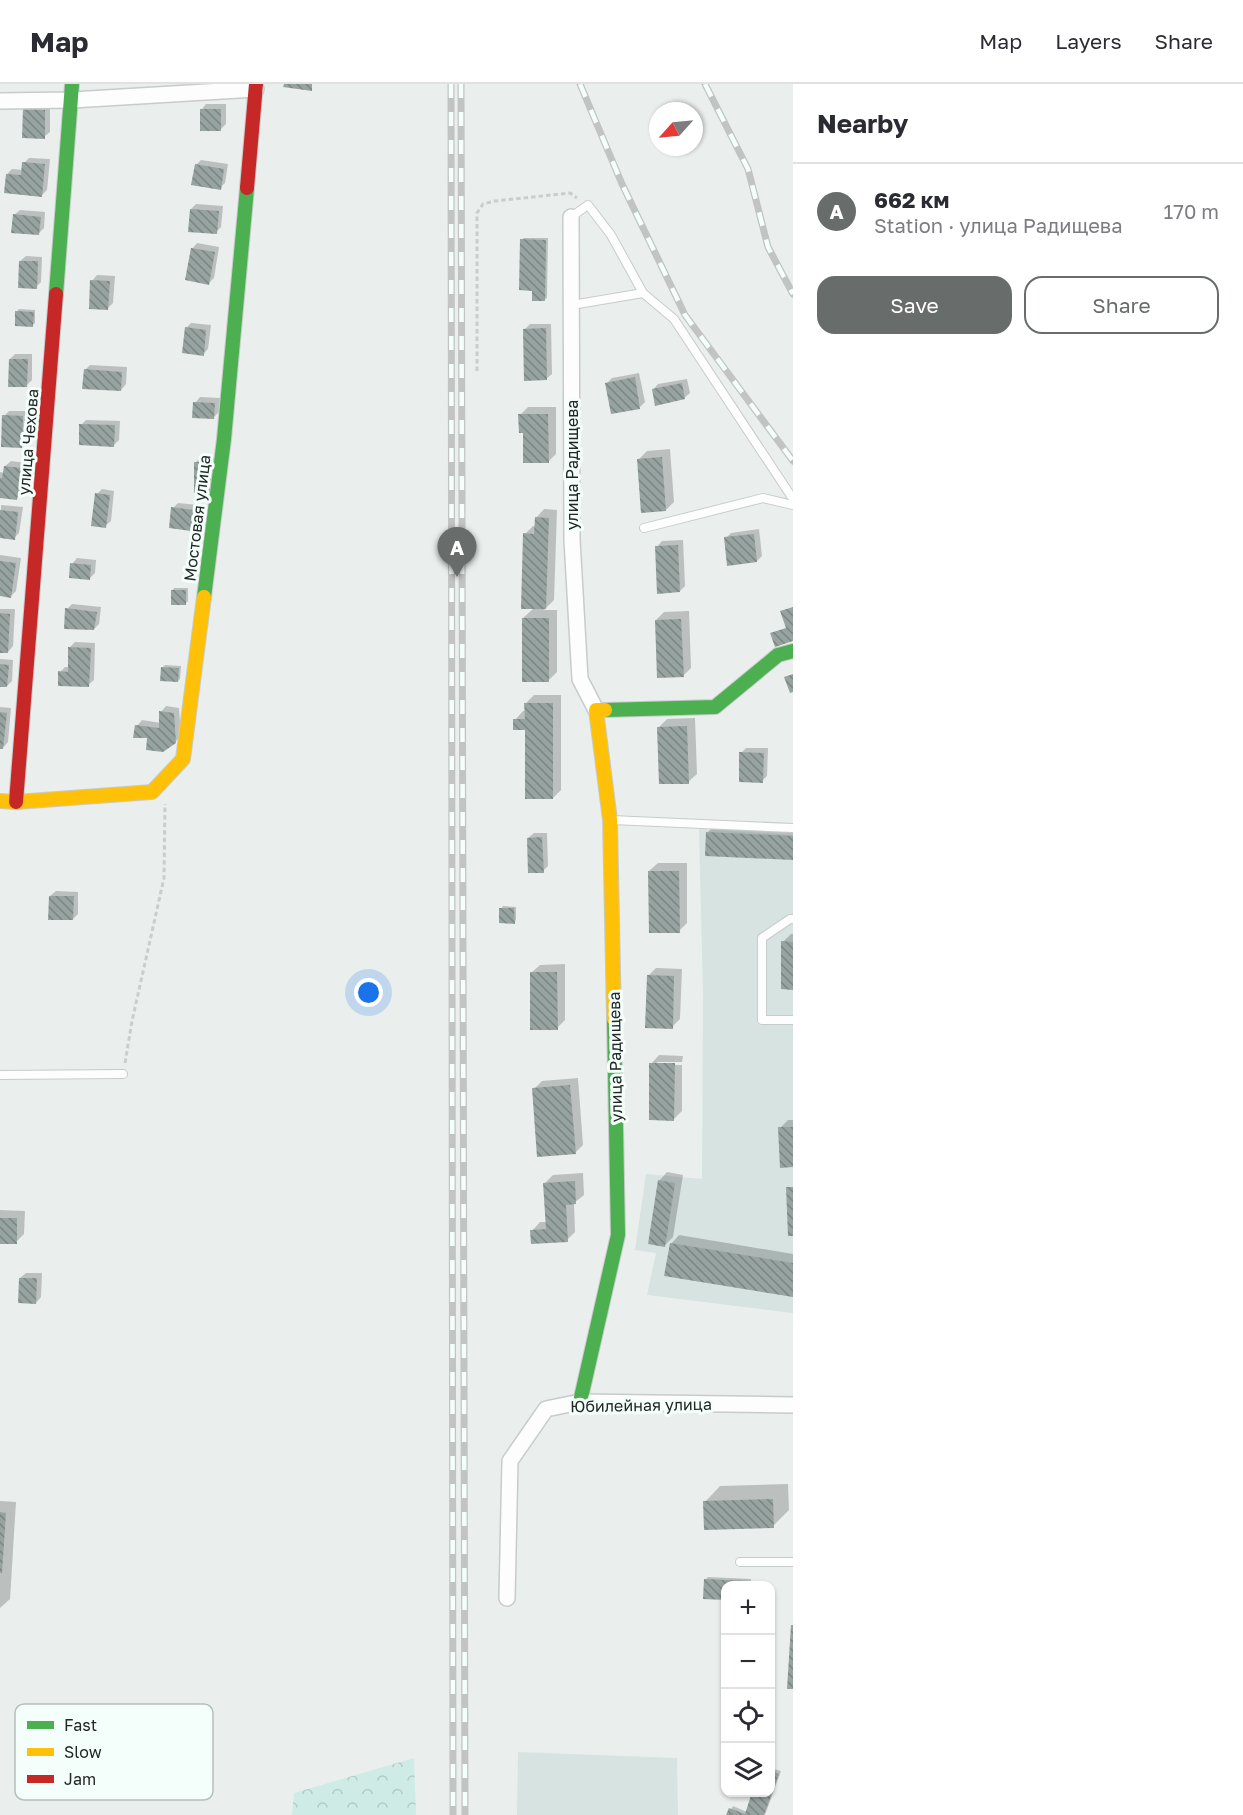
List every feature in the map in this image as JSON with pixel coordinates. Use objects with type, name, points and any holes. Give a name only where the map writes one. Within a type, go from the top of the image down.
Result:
[{"type":"street","name":"улица Чехова","points":[[16,802],[72,84]]},
{"type":"street","points":[[0,101],[72,100],[256,87]]},
{"type":"street","name":"Мостовая улица","points":[[0,801],[16,802],[152,792],[183,759],[225,439],[256,87]]},
{"type":"street","name":"улица Радищева","points":[[571,217],[572,552],[580,679],[596,710],[610,820],[618,1235],[580,1402]]},
{"type":"street","points":[[596,710],[715,707],[778,655],[793,651]]},
{"type":"street","name":"Юбилейная улица","points":[[507,1598],[510,1461],[546,1409],[580,1402],[793,1405]]},
{"type":"lane","points":[[571,217],[588,205],[611,235],[643,293],[674,319],[793,499]]},
{"type":"lane","points":[[572,305],[643,293]]},
{"type":"lane","points":[[644,528],[763,498],[793,505]]},
{"type":"lane","points":[[610,820],[793,828]]},
{"type":"lane","points":[[793,919],[762,938],[762,1020],[793,1020]]},
{"type":"lane","points":[[0,1075],[123,1074]]},
{"type":"lane","points":[[740,1562],[793,1562]]},
{"type":"path","points":[[477,371],[477,213],[483,204],[570,193],[588,205]]},
{"type":"path","points":[[123,1074],[132,1021],[164,878],[165,778]]},
{"type":"shaded area","points":[[699,829],[793,835],[793,1313],[647,1295],[656,1253],[635,1250],[646,1174],[702,1179],[703,995]]},
{"type":"shaded area","points":[[518,1752],[677,1758],[678,1815],[517,1815]]},
{"type":"green space","points":[[414,1758],[416,1815],[292,1815],[294,1793]]},
{"type":"building","points":[[284,84],[312,84],[312,91],[283,87]]},
{"type":"building","points":[[23,109],[45,110],[45,139],[22,138]]},
{"type":"building","points":[[200,109],[221,109],[221,131],[200,131]]},
{"type":"building","points":[[22,162],[45,164],[42,197],[4,193],[6,174],[21,175]]},
{"type":"building","points":[[195,164],[224,169],[221,190],[191,185]]},
{"type":"building","points":[[190,209],[219,211],[217,234],[188,232]]},
{"type":"building","points":[[13,214],[41,217],[39,235],[11,233]]},
{"type":"building","points":[[520,239],[546,240],[545,301],[532,301],[532,291],[519,290]]},
{"type":"building","points":[[191,248],[215,252],[209,285],[185,280]]},
{"type":"building","points":[[19,261],[38,261],[37,289],[18,288]]},
{"type":"building","points":[[90,280],[110,281],[108,310],[89,309]]},
{"type":"building","points":[[15,311],[34,312],[33,327],[15,326]]},
{"type":"building","points":[[185,327],[206,330],[204,356],[182,353]]},
{"type":"building","points":[[546,328],[547,380],[524,381],[523,329]]},
{"type":"building","points":[[9,359],[28,359],[27,387],[8,387]]},
{"type":"building","points":[[84,369],[122,372],[121,391],[82,389]]},
{"type":"building","points":[[635,377],[640,409],[611,414],[605,383]]},
{"type":"building","points":[[682,383],[685,399],[655,406],[652,389]]},
{"type":"building","points":[[193,402],[215,403],[214,419],[192,418]]},
{"type":"building","points":[[518,414],[548,414],[549,463],[523,463],[523,433],[519,433]]},
{"type":"building","points":[[2,415],[23,416],[22,448],[1,447]]},
{"type":"building","points":[[79,424],[115,425],[114,447],[79,445]]},
{"type":"building","points":[[662,457],[666,511],[641,513],[637,459]]},
{"type":"building","points":[[194,462],[211,462],[211,493],[194,493]]},
{"type":"building","points":[[4,466],[22,468],[17,500],[0,498],[0,478],[2,478]]},
{"type":"building","points":[[95,493],[110,495],[106,528],[91,526]]},
{"type":"building","points":[[171,507],[194,510],[191,531],[169,528]]},
{"type":"building","points":[[0,510],[18,512],[15,540],[0,538]]},
{"type":"building","points":[[535,517],[549,518],[546,609],[521,609],[523,533],[534,534]]},
{"type":"building","points":[[754,534],[757,562],[727,566],[724,537]]},
{"type":"building","points":[[678,545],[680,592],[657,594],[655,546]]},
{"type":"building","points":[[0,561],[16,563],[11,598],[0,596]]},
{"type":"building","points":[[70,563],[91,565],[90,580],[69,578]]},
{"type":"building","points":[[171,590],[186,590],[186,605],[171,605]]},
{"type":"building","points":[[793,607],[793,641],[775,647],[770,633],[786,628],[780,611]]},
{"type":"building","points":[[65,608],[97,612],[94,630],[64,629]]},
{"type":"building","points":[[0,613],[10,614],[8,653],[0,653]]},
{"type":"building","points":[[522,618],[549,618],[549,682],[522,682]]},
{"type":"building","points":[[681,619],[684,677],[657,678],[655,620]]},
{"type":"building","points":[[68,647],[91,648],[89,687],[58,686],[58,671],[68,672]]},
{"type":"building","points":[[0,664],[9,665],[7,687],[0,687]]},
{"type":"building","points":[[161,667],[179,668],[178,682],[160,681]]},
{"type":"building","points":[[793,674],[793,692],[790,693],[784,677]]},
{"type":"building","points":[[524,703],[553,703],[553,799],[525,799],[525,730],[513,730],[513,719],[525,719]]},
{"type":"building","points":[[159,711],[174,713],[176,743],[163,752],[146,750],[147,738],[133,738],[135,725],[159,728]]},
{"type":"building","points":[[0,712],[7,713],[3,749],[0,749]]},
{"type":"building","points":[[687,726],[689,784],[659,784],[657,727]]},
{"type":"building","points":[[739,752],[764,753],[763,783],[739,782]]},
{"type":"building","points":[[706,832],[793,836],[793,860],[705,856]]},
{"type":"building","points":[[542,837],[544,873],[528,873],[527,838]]},
{"type":"building","points":[[648,871],[679,871],[680,933],[649,933]]},
{"type":"building","points":[[49,896],[74,896],[73,920],[48,920]]},
{"type":"building","points":[[499,908],[514,908],[515,924],[499,923]]},
{"type":"building","points":[[781,941],[793,942],[793,990],[781,989]]},
{"type":"building","points":[[530,972],[557,972],[558,1030],[530,1030]]},
{"type":"building","points":[[647,975],[674,976],[673,1029],[645,1028]]},
{"type":"building","points":[[649,1063],[675,1063],[674,1121],[649,1120]]},
{"type":"building","points":[[570,1085],[576,1154],[537,1157],[532,1088]]},
{"type":"building","points":[[778,1127],[793,1127],[793,1167],[780,1168]]},
{"type":"building","points":[[658,1180],[675,1183],[665,1247],[648,1244]]},
{"type":"building","points":[[575,1181],[576,1204],[566,1205],[568,1242],[531,1244],[530,1230],[546,1229],[543,1183]]},
{"type":"building","points":[[786,1187],[793,1187],[793,1236],[788,1236]]},
{"type":"building","points":[[0,1218],[17,1218],[17,1244],[0,1244]]},
{"type":"building","points":[[670,1243],[793,1263],[793,1297],[664,1276]]},
{"type":"building","points":[[19,1278],[37,1278],[36,1304],[18,1303]]},
{"type":"building","points":[[773,1499],[774,1528],[704,1530],[703,1501]]},
{"type":"building","points":[[0,1512],[6,1513],[2,1573],[0,1573]]},
{"type":"building","points":[[704,1579],[749,1581],[721,1581],[721,1600],[703,1599]]},
{"type":"building","points":[[791,1625],[793,1625],[793,1689],[787,1689]]},
{"type":"building","points":[[775,1772],[779,1774],[775,1785]]},
{"type":"building","points":[[750,1797],[771,1797],[764,1815],[726,1815],[729,1808],[745,1814]]},
{"type":"railway","points":[[451,84],[453,1815]]},
{"type":"railway","points":[[461,84],[465,1815]]},
{"type":"railway","points":[[580,84],[622,184],[685,315],[793,461]]},
{"type":"railway","points":[[705,84],[748,169],[768,247],[793,294]]},
{"type":"traffic: fast","points":[[56,294],[72,84]]},
{"type":"traffic: fast","points":[[204,597],[224,439],[247,188]]},
{"type":"traffic: fast","points":[[605,710],[715,707],[778,655],[793,651]]},
{"type":"traffic: fast","points":[[580,1402],[618,1235],[614,1019]]},
{"type":"traffic: slow","points":[[0,801],[16,802],[152,792],[183,759],[204,597]]},
{"type":"traffic: slow","points":[[605,710],[596,710],[610,820],[614,1019]]},
{"type":"traffic: jam","points":[[247,188],[256,84]]},
{"type":"traffic: jam","points":[[16,802],[56,294]]},
{"type":"place","name":"662 км","points":[[457,577]]}]
